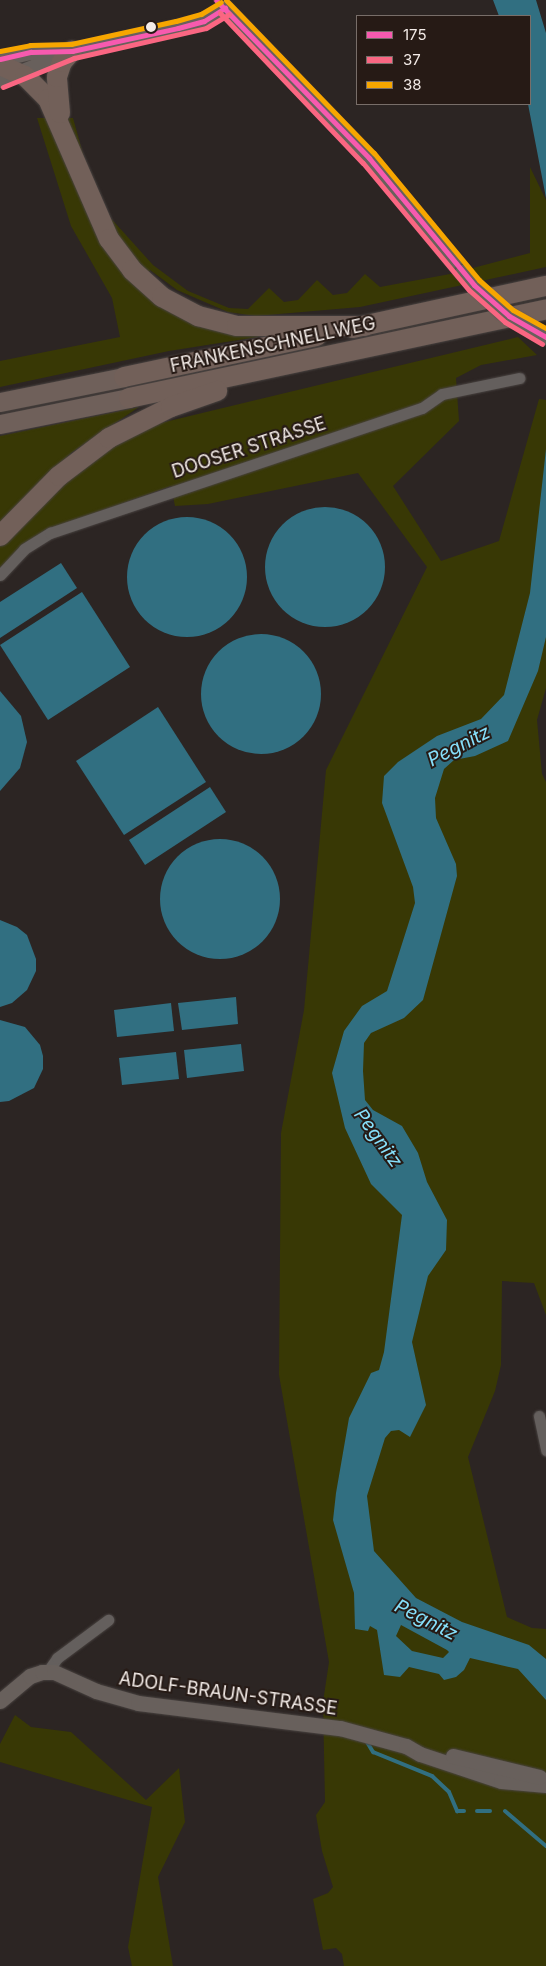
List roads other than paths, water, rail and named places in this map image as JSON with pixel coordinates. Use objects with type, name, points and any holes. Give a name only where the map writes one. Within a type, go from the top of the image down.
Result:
[{"type":"highway","points":[[61,125],[57,77],[62,62],[72,51]]},
{"type":"highway","points":[[0,65],[22,74],[45,94],[61,125],[92,207],[109,239],[132,270],[162,297],[198,316],[236,326],[365,326]]},
{"type":"highway","name":"FRANKENSCHNELLWEG","points":[[0,402],[541,288]]},
{"type":"highway","name":"FRANKENSCHNELLWEG","points":[[0,424],[541,311]]},
{"type":"highway","points":[[0,536],[59,476],[125,429],[181,403],[333,355]]},
{"type":"main road","points":[[0,59],[32,52],[72,51],[204,21],[225,8],[369,158],[462,272],[502,311],[546,337]]},
{"type":"main road","points":[[0,80],[22,74],[72,51]]},
{"type":"main road","points":[[0,1701],[30,1676],[48,1671]]},
{"type":"main road","name":"ADOLF-BRAUN-STRASSE","points":[[48,1671],[103,1694],[138,1703],[331,1727],[546,1778]]},
{"type":"main road","name":"ADOLF-BRAUN-STRASSE","points":[[406,1746],[494,1780],[546,1785]]},
{"type":"street","name":"DOOSER STRASSE","points":[[0,574],[24,549],[50,533],[406,414],[422,408],[442,394],[467,386],[519,378]]},
{"type":"street","points":[[539,1416],[546,1450]]},
{"type":"street","points":[[48,1671],[57,1658],[108,1620]]},
{"type":"water","points":[[493,0],[536,0],[546,33],[546,198],[528,105],[531,105],[531,15],[499,15]]},
{"type":"water","name":"Pegnitz","points":[[546,449],[546,637],[538,671],[508,741],[475,756],[454,760],[444,769],[435,798],[436,818],[456,864],[457,876],[423,1000],[404,1018],[371,1033],[364,1043],[365,1100],[373,1110],[402,1126],[418,1153],[427,1182],[447,1220],[446,1250],[428,1276],[412,1342],[426,1405],[410,1437],[399,1430],[391,1431],[385,1438],[367,1496],[374,1551],[416,1598],[462,1622],[529,1645],[546,1659],[546,1700],[518,1669],[470,1658],[464,1670],[456,1677],[444,1680],[439,1674],[409,1667],[400,1677],[384,1675],[377,1630],[370,1626],[368,1631],[355,1629],[354,1593],[333,1520],[349,1418],[371,1373],[379,1370],[384,1352],[402,1215],[371,1184],[345,1128],[332,1073],[344,1031],[362,1006],[387,991],[415,903],[413,887],[382,803],[384,776],[398,762],[437,736],[481,719],[504,695],[530,593]],"holes":[[[401,1625],[449,1652],[443,1658],[412,1651],[396,1636]]]},
{"type":"water","points":[[325,507],[348,511],[368,524],[381,544],[385,567],[381,590],[368,610],[348,623],[325,627],[302,623],[282,610],[269,590],[265,567],[269,544],[282,524],[302,511]]},
{"type":"water","points":[[187,517],[210,521],[230,534],[243,554],[247,577],[243,600],[230,620],[210,633],[187,637],[164,633],[144,620],[131,600],[127,577],[131,554],[144,534],[164,521]]},
{"type":"water","points":[[61,563],[77,588],[0,638],[0,602]]},
{"type":"water","points":[[82,592],[130,667],[48,720],[0,645]]},
{"type":"water","points":[[261,634],[284,638],[304,651],[317,671],[321,694],[317,717],[304,737],[284,750],[261,754],[238,750],[218,737],[205,717],[201,694],[205,671],[218,651],[238,638]]},
{"type":"water","points":[[0,691],[21,716],[27,742],[20,768],[0,791]]},
{"type":"water","points":[[158,707],[206,782],[124,835],[76,761]]},
{"type":"water","points":[[210,787],[226,812],[145,865],[129,840]]},
{"type":"water","points":[[220,839],[243,843],[263,856],[276,876],[280,899],[276,922],[263,942],[243,955],[220,959],[197,955],[177,942],[164,922],[160,899],[164,876],[177,856],[197,843]]},
{"type":"water","points":[[0,920],[17,927],[27,935],[36,959],[36,971],[27,990],[12,1003],[0,1007]]},
{"type":"water","points":[[236,997],[238,1024],[182,1030],[178,1003]]},
{"type":"water","points":[[171,1003],[174,1031],[117,1037],[114,1010]]},
{"type":"water","points":[[0,1020],[25,1027],[40,1045],[43,1056],[43,1069],[34,1088],[9,1101],[0,1102]]},
{"type":"water","points":[[241,1044],[244,1071],[187,1078],[184,1050]]},
{"type":"water","points":[[176,1052],[179,1079],[122,1085],[119,1058]]},
{"type":"waterway","points":[[367,1742],[373,1752],[432,1776],[449,1792],[457,1811],[464,1811]]},
{"type":"waterway","points":[[477,1811],[490,1811]]},
{"type":"waterway","points":[[505,1811],[546,1846]]}]
